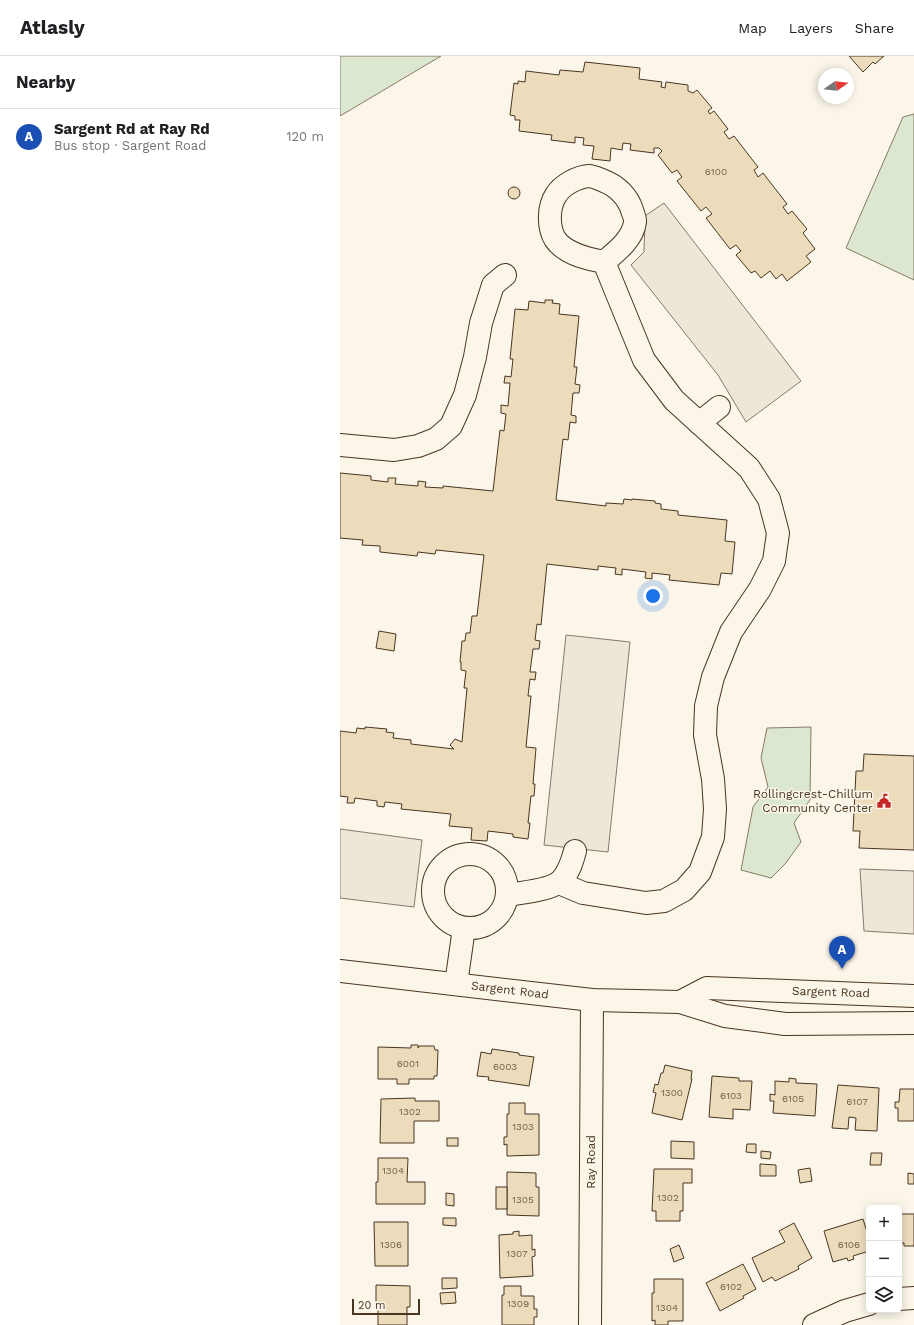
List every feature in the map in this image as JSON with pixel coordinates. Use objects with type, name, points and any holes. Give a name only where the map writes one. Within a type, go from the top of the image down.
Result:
[{"type":"main road","points":[[559,883],[583,893],[646,903],[664,901],[684,890],[700,872],[713,837],[715,809],[705,735],[706,706],[713,677],[731,632],[760,589],[774,561],[778,533],[769,499],[749,468],[674,400],[644,360],[604,262]]},
{"type":"main road","points":[[340,444],[394,450],[418,446],[436,439],[451,426],[464,395],[475,357],[481,323],[493,285],[505,275]]},
{"type":"main road","points":[[699,423],[720,407]]},
{"type":"main road","points":[[507,895],[549,887],[559,883],[569,869],[575,851]]},
{"type":"main road","points":[[469,854],[482,856],[492,862],[501,871],[506,882],[507,895],[504,907],[497,917],[487,924],[476,928],[464,928],[452,924],[443,917],[436,907],[433,896],[433,884],[438,872],[446,863],[457,856],[469,854]]},
{"type":"main road","points":[[456,984],[464,928]]},
{"type":"main road","name":"Sargent Road","points":[[340,971],[592,1000],[680,1002],[725,1016],[785,1024],[914,1023]]},
{"type":"main road","name":"Sargent Road","points":[[680,1002],[707,988],[914,996]]},
{"type":"main road","name":"Ray Road","points":[[590,1325],[592,1000]]},
{"type":"main road","points":[[902,1299],[914,1298]]},
{"type":"main road","points":[[814,1325],[845,1311],[866,1305]]},
{"type":"green space","points":[[340,56],[441,56],[340,116]]},
{"type":"green space","points":[[914,114],[914,280],[846,248],[903,117]]},
{"type":"green space","points":[[811,727],[810,800],[794,823],[801,842],[785,864],[771,878],[741,870],[753,807],[768,787],[761,758],[767,728]]},
{"type":"shaded area","points":[[664,203],[801,381],[746,422],[718,375],[631,265],[644,252],[645,216]]},
{"type":"shaded area","points":[[566,635],[630,642],[608,852],[544,845]]},
{"type":"shaded area","points":[[340,829],[422,840],[414,907],[340,898]]},
{"type":"shaded area","points":[[860,869],[914,871],[914,934],[864,931]]},
{"type":"building","points":[[849,56],[884,56],[875,64],[873,62],[863,72]]},
{"type":"building","points":[[585,62],[640,68],[639,79],[662,82],[661,87],[665,88],[666,82],[688,85],[688,91],[693,93],[697,90],[712,108],[708,111],[710,114],[714,111],[728,129],[724,132],[729,139],[734,136],[758,167],[754,170],[758,177],[763,173],[787,204],[783,207],[788,214],[792,211],[807,229],[803,233],[815,249],[806,256],[811,262],[787,281],[782,274],[776,279],[770,271],[761,278],[755,271],[751,273],[736,255],[741,251],[736,245],[730,249],[706,218],[712,214],[706,207],[701,211],[677,181],[682,177],[677,170],[672,173],[658,155],[662,151],[659,148],[654,148],[654,153],[630,150],[631,144],[623,143],[622,150],[611,148],[610,161],[592,159],[594,146],[583,145],[584,138],[575,137],[575,143],[551,140],[552,135],[519,131],[520,120],[515,120],[515,116],[510,115],[514,83],[518,84],[518,81],[525,82],[526,71],[559,75],[560,70],[583,72]]},
{"type":"building","points":[[516,187],[519,188],[519,198],[512,199],[509,198],[508,191],[509,188]]},
{"type":"building","points":[[545,300],[553,300],[552,303],[560,304],[559,314],[579,316],[574,367],[577,367],[575,384],[580,385],[579,393],[573,393],[571,415],[576,416],[576,423],[570,422],[568,440],[563,439],[556,500],[606,506],[606,503],[623,504],[624,499],[655,501],[655,503],[661,504],[661,509],[678,511],[678,515],[727,520],[725,541],[735,542],[732,574],[721,573],[719,585],[669,580],[670,575],[652,573],[652,579],[645,578],[646,572],[622,569],[622,575],[615,574],[616,568],[598,566],[598,570],[547,564],[541,625],[537,624],[535,640],[540,641],[539,649],[533,649],[530,672],[536,672],[535,680],[530,679],[528,696],[531,696],[526,747],[536,748],[533,784],[535,784],[534,796],[531,796],[528,839],[513,837],[513,834],[488,831],[487,841],[471,840],[472,828],[449,826],[451,814],[401,809],[402,804],[385,802],[384,807],[377,806],[377,801],[355,798],[354,803],[347,803],[348,797],[340,796],[340,731],[356,733],[357,728],[365,729],[365,727],[387,729],[386,732],[394,733],[393,738],[411,740],[411,744],[454,749],[450,745],[455,739],[462,742],[467,688],[464,688],[466,671],[461,670],[460,662],[462,641],[465,641],[466,633],[470,633],[472,616],[477,616],[484,555],[436,550],[435,554],[418,552],[417,556],[380,552],[380,546],[362,545],[363,540],[340,538],[340,473],[371,476],[371,480],[388,482],[388,478],[396,478],[395,484],[418,486],[418,481],[426,482],[425,487],[443,488],[443,486],[493,491],[500,430],[504,431],[506,414],[501,413],[501,405],[508,406],[510,383],[504,383],[505,376],[511,377],[513,359],[510,359],[515,309],[528,310],[529,301],[545,303]]},
{"type":"building","points":[[379,631],[396,634],[394,651],[376,648]]},
{"type":"building","name":"Rollingcrest-Chillum Community Center","points":[[864,754],[914,756],[914,850],[859,848],[860,831],[853,831],[856,771],[863,771]]},
{"type":"building","points":[[411,1045],[418,1045],[418,1048],[419,1046],[434,1046],[435,1050],[438,1050],[437,1076],[434,1076],[434,1079],[409,1079],[409,1084],[397,1084],[397,1079],[378,1079],[378,1047],[411,1048]]},
{"type":"building","points":[[492,1049],[534,1057],[529,1086],[488,1080],[489,1077],[477,1076],[481,1052],[491,1054]]},
{"type":"building","points":[[665,1065],[692,1071],[692,1079],[682,1120],[652,1113],[656,1093],[653,1092],[655,1084],[658,1085]]},
{"type":"building","points":[[712,1076],[739,1078],[739,1081],[752,1081],[750,1110],[733,1109],[733,1119],[709,1117]]},
{"type":"building","points":[[789,1078],[796,1079],[796,1083],[817,1084],[815,1116],[773,1113],[774,1101],[770,1101],[770,1094],[775,1095],[775,1081],[789,1082]]},
{"type":"building","points":[[838,1085],[879,1088],[877,1131],[855,1130],[856,1118],[849,1117],[848,1129],[832,1128]]},
{"type":"building","points":[[900,1089],[914,1089],[914,1121],[898,1121],[898,1108],[895,1108],[895,1102],[899,1102]]},
{"type":"building","points":[[415,1098],[415,1101],[439,1101],[439,1121],[414,1121],[414,1143],[380,1143],[381,1099]]},
{"type":"building","points":[[509,1103],[525,1103],[525,1114],[539,1114],[539,1155],[507,1156],[507,1144],[504,1145],[504,1137],[507,1137],[507,1114],[509,1114]]},
{"type":"building","points":[[447,1138],[458,1138],[458,1146],[447,1146]]},
{"type":"building","points":[[671,1141],[694,1142],[694,1159],[671,1158]]},
{"type":"building","points":[[747,1144],[756,1144],[756,1153],[746,1152]]},
{"type":"building","points":[[761,1151],[771,1152],[770,1159],[761,1158]]},
{"type":"building","points":[[871,1153],[882,1153],[881,1165],[870,1165]]},
{"type":"building","points":[[378,1158],[408,1158],[407,1182],[425,1182],[425,1204],[376,1204]]},
{"type":"building","points":[[760,1164],[776,1165],[776,1176],[760,1176]]},
{"type":"building","points":[[810,1168],[812,1181],[800,1183],[798,1170]]},
{"type":"building","points":[[654,1169],[692,1169],[692,1183],[683,1183],[683,1211],[680,1211],[680,1221],[656,1221],[656,1211],[652,1211]]},
{"type":"building","points":[[507,1172],[536,1173],[536,1187],[539,1187],[539,1216],[507,1215]]},
{"type":"building","points":[[908,1173],[914,1174],[914,1184],[908,1184]]},
{"type":"building","points":[[496,1187],[507,1187],[507,1209],[496,1209]]},
{"type":"building","points":[[446,1193],[454,1194],[454,1206],[446,1205]]},
{"type":"building","points":[[902,1214],[914,1214],[914,1246],[904,1246],[904,1243],[902,1243]]},
{"type":"building","points":[[443,1218],[456,1218],[456,1226],[443,1225]]},
{"type":"building","points":[[863,1219],[866,1228],[866,1252],[853,1256],[854,1259],[848,1261],[847,1258],[833,1262],[824,1231]]},
{"type":"building","points":[[374,1222],[408,1222],[408,1266],[375,1266]]},
{"type":"building","points":[[794,1223],[812,1258],[798,1266],[799,1269],[775,1281],[772,1277],[763,1282],[752,1258],[785,1242],[779,1231]]},
{"type":"building","points":[[519,1231],[519,1236],[532,1235],[532,1250],[535,1249],[535,1256],[532,1257],[533,1276],[500,1278],[499,1235],[513,1234],[513,1232]]},
{"type":"building","points":[[679,1245],[684,1258],[674,1262],[670,1249]]},
{"type":"building","points":[[743,1264],[756,1289],[743,1296],[744,1298],[720,1311],[706,1283]]},
{"type":"building","points":[[442,1278],[457,1278],[457,1288],[442,1289]]},
{"type":"building","points":[[654,1279],[683,1279],[683,1321],[668,1321],[668,1325],[655,1325],[655,1320],[652,1321],[652,1293],[654,1293]]},
{"type":"building","points":[[376,1285],[410,1286],[410,1307],[407,1307],[407,1325],[378,1325]]},
{"type":"building","points":[[504,1286],[521,1286],[521,1296],[534,1296],[534,1309],[537,1309],[537,1317],[534,1317],[534,1325],[502,1325],[502,1295],[504,1295]]},
{"type":"building","points":[[455,1292],[456,1303],[441,1304],[440,1293]]},
{"type":"place","name":"Rollingcrest-Chillum Community Center","points":[[884,801]]},
{"type":"place","name":"Sargent Rd at Ray Rd","points":[[842,969]]}]
